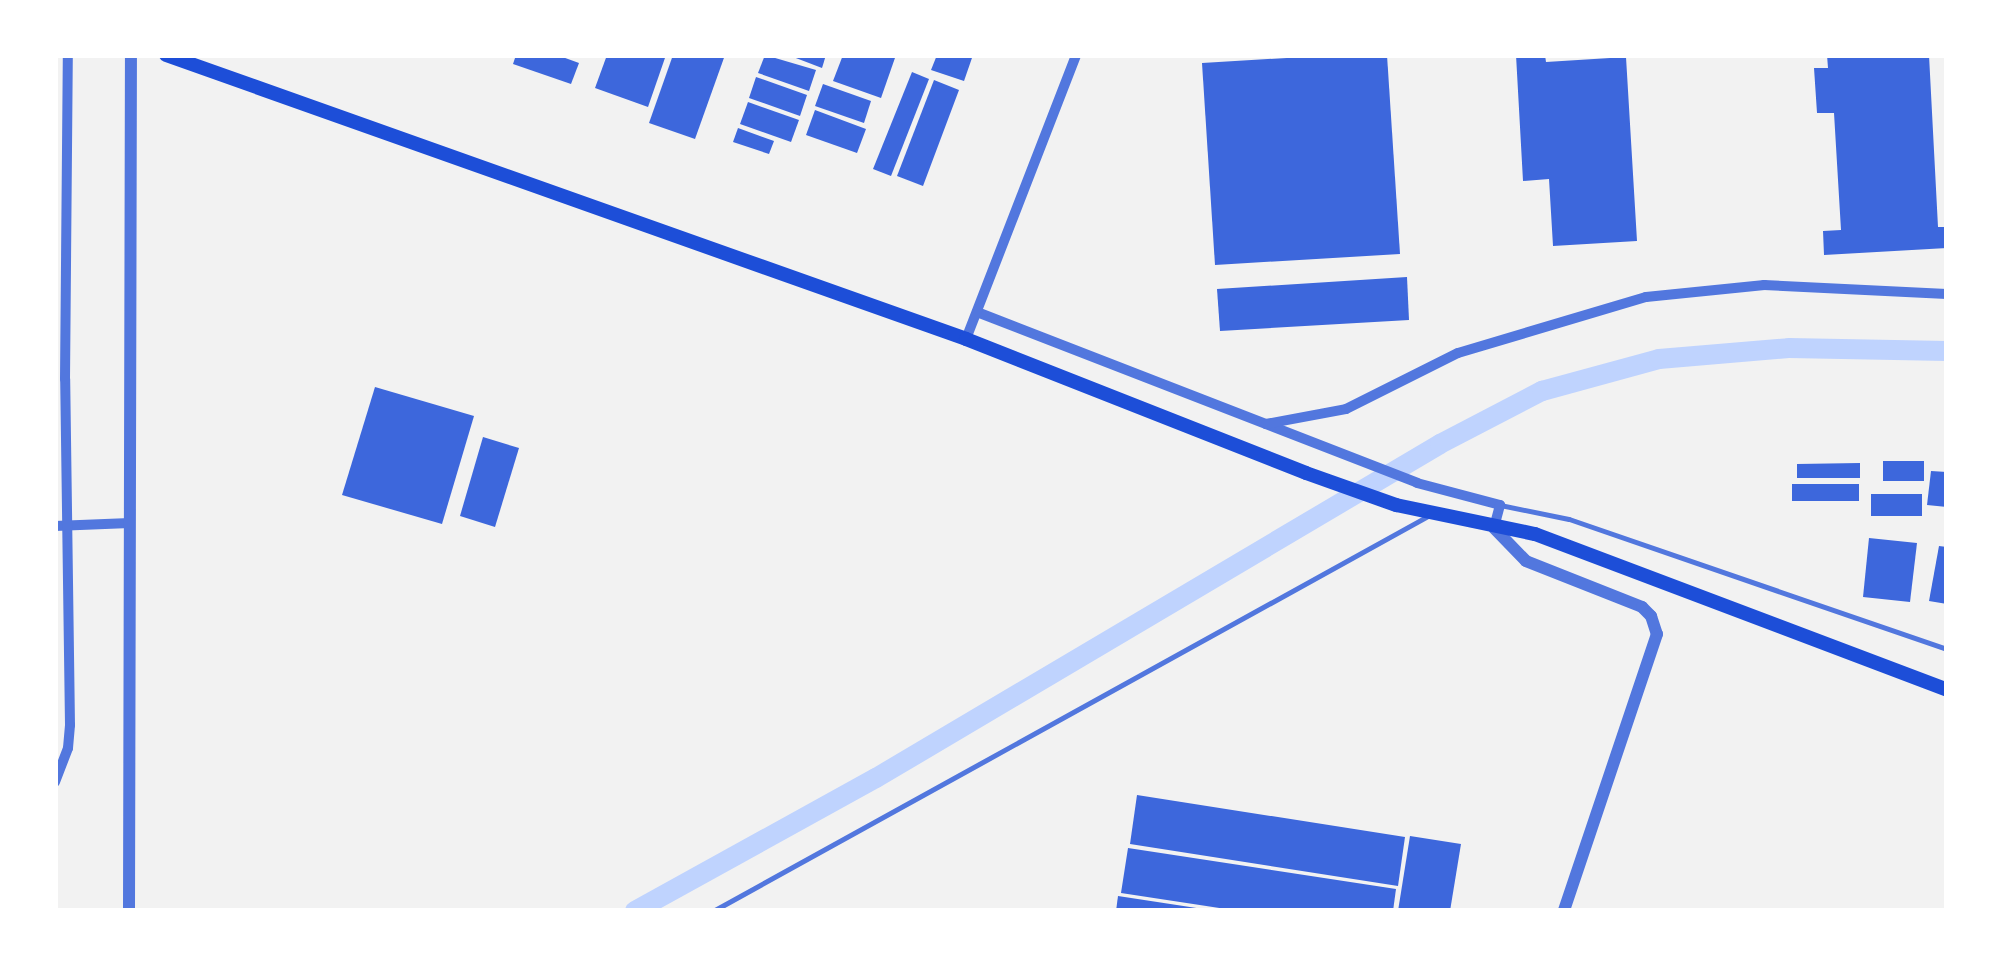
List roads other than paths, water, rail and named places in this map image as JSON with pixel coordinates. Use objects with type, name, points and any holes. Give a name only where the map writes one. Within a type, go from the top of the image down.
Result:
[{"type":"main road","points":[[166,55],[966,339],[1306,473],[1396,505],[1554,541],[1947,690]]},
{"type":"street","points":[[55,782],[68,748],[70,724],[70,526],[60,379],[68,55]]},
{"type":"street","points":[[129,911],[131,55]]},
{"type":"street","points":[[966,339],[1076,55]]},
{"type":"street","points":[[1266,424],[1346,409],[1458,353],[1646,298],[1764,285],[1947,294]]},
{"type":"street","points":[[977,312],[1417,483],[1500,505],[1494,528],[1526,561],[1642,608],[1651,616],[1657,634],[1564,911]]},
{"type":"street","points":[[55,526],[130,523]]},
{"type":"lane","points":[[1500,505],[1569,519],[1947,649]]},
{"type":"lane","points":[[713,911],[1432,514]]},
{"type":"waterway","points":[[635,911],[876,778],[1440,444],[1542,391],[1659,359],[1789,348],[1947,351]]}]
